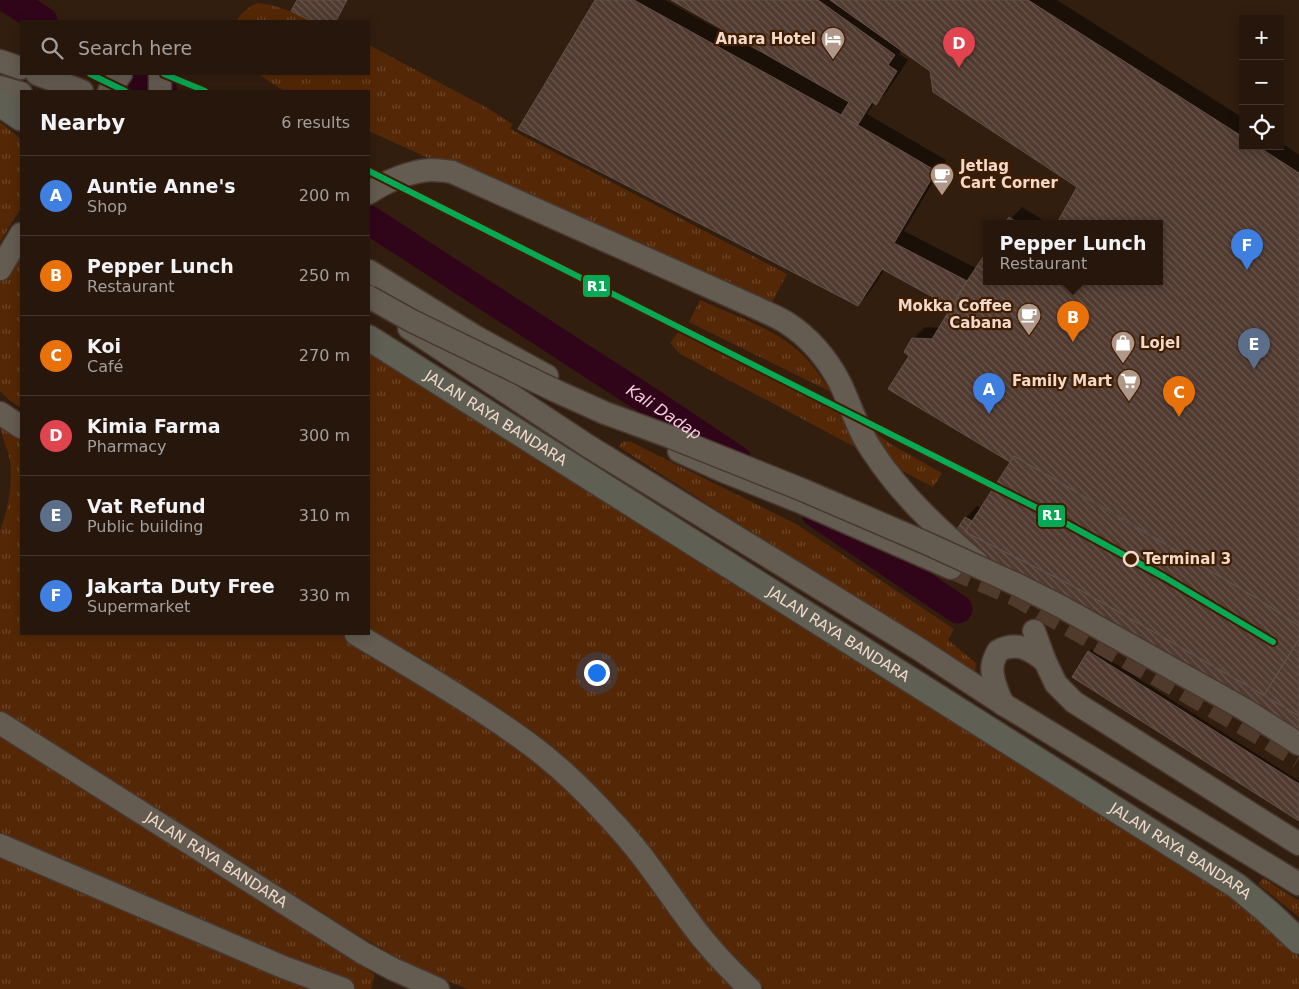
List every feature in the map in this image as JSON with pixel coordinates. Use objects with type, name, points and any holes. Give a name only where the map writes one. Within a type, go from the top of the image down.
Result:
[{"type":"main road","points":[[0,104],[20,117]]},
{"type":"main road","name":"JALAN RAYA BANDARA","points":[[370,339],[1237,886],[1299,941]]},
{"type":"street","points":[[0,61],[20,68]]},
{"type":"street","points":[[40,75],[79,90]]},
{"type":"street","points":[[110,90],[120,75]]},
{"type":"street","points":[[160,75],[160,90]]},
{"type":"street","points":[[0,87],[20,93]]},
{"type":"street","points":[[375,190],[400,177],[430,170],[452,172],[787,323],[821,354],[831,368],[860,430],[884,469],[928,520],[1015,595]]},
{"type":"street","points":[[0,268],[20,236]]},
{"type":"street","points":[[370,272],[476,337],[665,444],[722,471],[803,503],[951,568]]},
{"type":"street","points":[[370,298],[412,321],[556,391],[606,413],[803,490],[1018,585],[1062,607],[1244,709],[1299,744]]},
{"type":"street","name":"JALAN RAYA BANDARA","points":[[370,302],[588,446],[919,649],[1003,704],[1299,884]]},
{"type":"street","points":[[0,413],[20,426]]},
{"type":"street","points":[[1034,631],[1056,684],[1074,702],[1299,844]]},
{"type":"street","points":[[358,635],[484,712],[530,744],[580,788],[612,820],[640,853],[693,926],[721,960],[750,989]]},
{"type":"street","points":[[1003,704],[998,694],[992,665],[998,651],[1007,646],[1021,648],[1033,651],[1045,661]]},
{"type":"street","name":"JALAN RAYA BANDARA","points":[[0,723],[363,952],[393,969],[438,989]]},
{"type":"street","points":[[0,845],[283,967],[343,989]]},
{"type":"green space","points":[[257,3],[271,5],[309,20],[237,20],[245,10]]},
{"type":"green space","points":[[370,46],[489,109],[512,124],[510,129],[787,274],[770,306],[370,131],[370,90],[282,90],[260,75],[370,75]]},
{"type":"green space","points":[[0,122],[20,138],[20,210],[0,242]]},
{"type":"green space","points":[[20,244],[20,407],[0,391],[0,275]]},
{"type":"green space","points":[[700,300],[754,323],[780,337],[803,355],[831,392],[689,322]]},
{"type":"green space","points":[[679,331],[839,413],[855,447],[680,354],[670,343]]},
{"type":"green space","points":[[370,352],[739,588],[999,748],[1243,904],[1299,956],[1299,989],[765,989],[755,981],[713,934],[653,854],[566,760],[508,715],[370,631]]},
{"type":"green space","points":[[8,423],[20,430],[20,635],[346,635],[494,728],[548,769],[595,813],[741,989],[468,989],[428,974],[363,938],[0,711],[0,531],[7,505],[11,470],[0,427]]},
{"type":"green space","points":[[872,430],[892,445],[942,473],[933,487],[891,465]]},
{"type":"green space","points":[[623,441],[631,442],[796,524],[954,629],[948,640],[976,663],[974,676],[619,447]]},
{"type":"green space","points":[[0,735],[261,898],[375,975],[371,989],[0,989]]},
{"type":"green space","points":[[1263,878],[1299,901],[1299,917],[1258,884]]},
{"type":"building","points":[[297,0],[347,0],[337,20],[309,20],[291,11]]},
{"type":"building","points":[[595,0],[634,0],[841,115],[936,171],[894,243],[967,281],[951,307],[882,269],[858,306],[518,129]]},
{"type":"building","name":"Anara Hotel","points":[[671,0],[818,0],[895,55],[888,65],[897,71],[876,105],[872,102],[857,126],[841,115],[849,102]]},
{"type":"building","name":"Terminal 3","points":[[830,0],[1028,0],[1239,134],[1239,150],[1263,150],[1299,173],[1299,626],[1258,599],[1110,511],[1014,456],[1010,462],[888,389],[909,356],[904,352],[912,338],[932,339],[983,257],[983,285],[1163,285],[1163,220],[1059,220],[1077,187],[933,92],[930,71]]},
{"type":"building","points":[[1014,456],[1258,599],[1299,626],[1299,639],[1264,695],[1069,584],[965,532]]},
{"type":"building","points":[[965,517],[972,521],[965,532],[1069,584],[1299,716],[1299,751],[944,549]]},
{"type":"building","points":[[1299,639],[1299,716],[1264,695]]},
{"type":"building","points":[[1088,651],[1299,784],[1299,821],[1072,677]]},
{"type":"waterway","name":"Kali Dadap","points":[[10,0],[41,20]]},
{"type":"waterway","name":"Kali Dadap","points":[[134,75],[161,90]]},
{"type":"waterway","name":"Kali Dadap","points":[[370,221],[737,460]]},
{"type":"waterway","name":"Kali Dadap","points":[[816,513],[958,609]]},
{"type":"tunnel","points":[[951,568],[1015,595],[1243,724],[1299,758]]},
{"type":"transit line","name":"R1","points":[[92,75],[123,90]]},
{"type":"transit line","name":"R1","points":[[166,75],[203,90]]},
{"type":"transit line","name":"R1","points":[[370,172],[1047,513],[1164,577],[1273,642]]},
{"type":"place","name":"Anara Hotel","points":[[833,60]]},
{"type":"place","name":"Kimia Farma","points":[[959,68]]},
{"type":"place","name":"Jetlag Cart Corner","points":[[942,196]]},
{"type":"place","name":"Jakarta Duty Free","points":[[1247,270]]},
{"type":"place","name":"Mokka Coffee Cabana","points":[[1029,336]]},
{"type":"place","name":"Pepper Lunch","points":[[1073,342]]},
{"type":"place","name":"Lojel","points":[[1123,364]]},
{"type":"place","name":"Vat Refund","points":[[1254,369]]},
{"type":"place","name":"Family Mart","points":[[1129,402]]},
{"type":"place","name":"Auntie Anne's","points":[[989,414]]},
{"type":"place","name":"Koi","points":[[1179,417]]},
{"type":"place","name":"Terminal 3","points":[[1131,559]]}]
